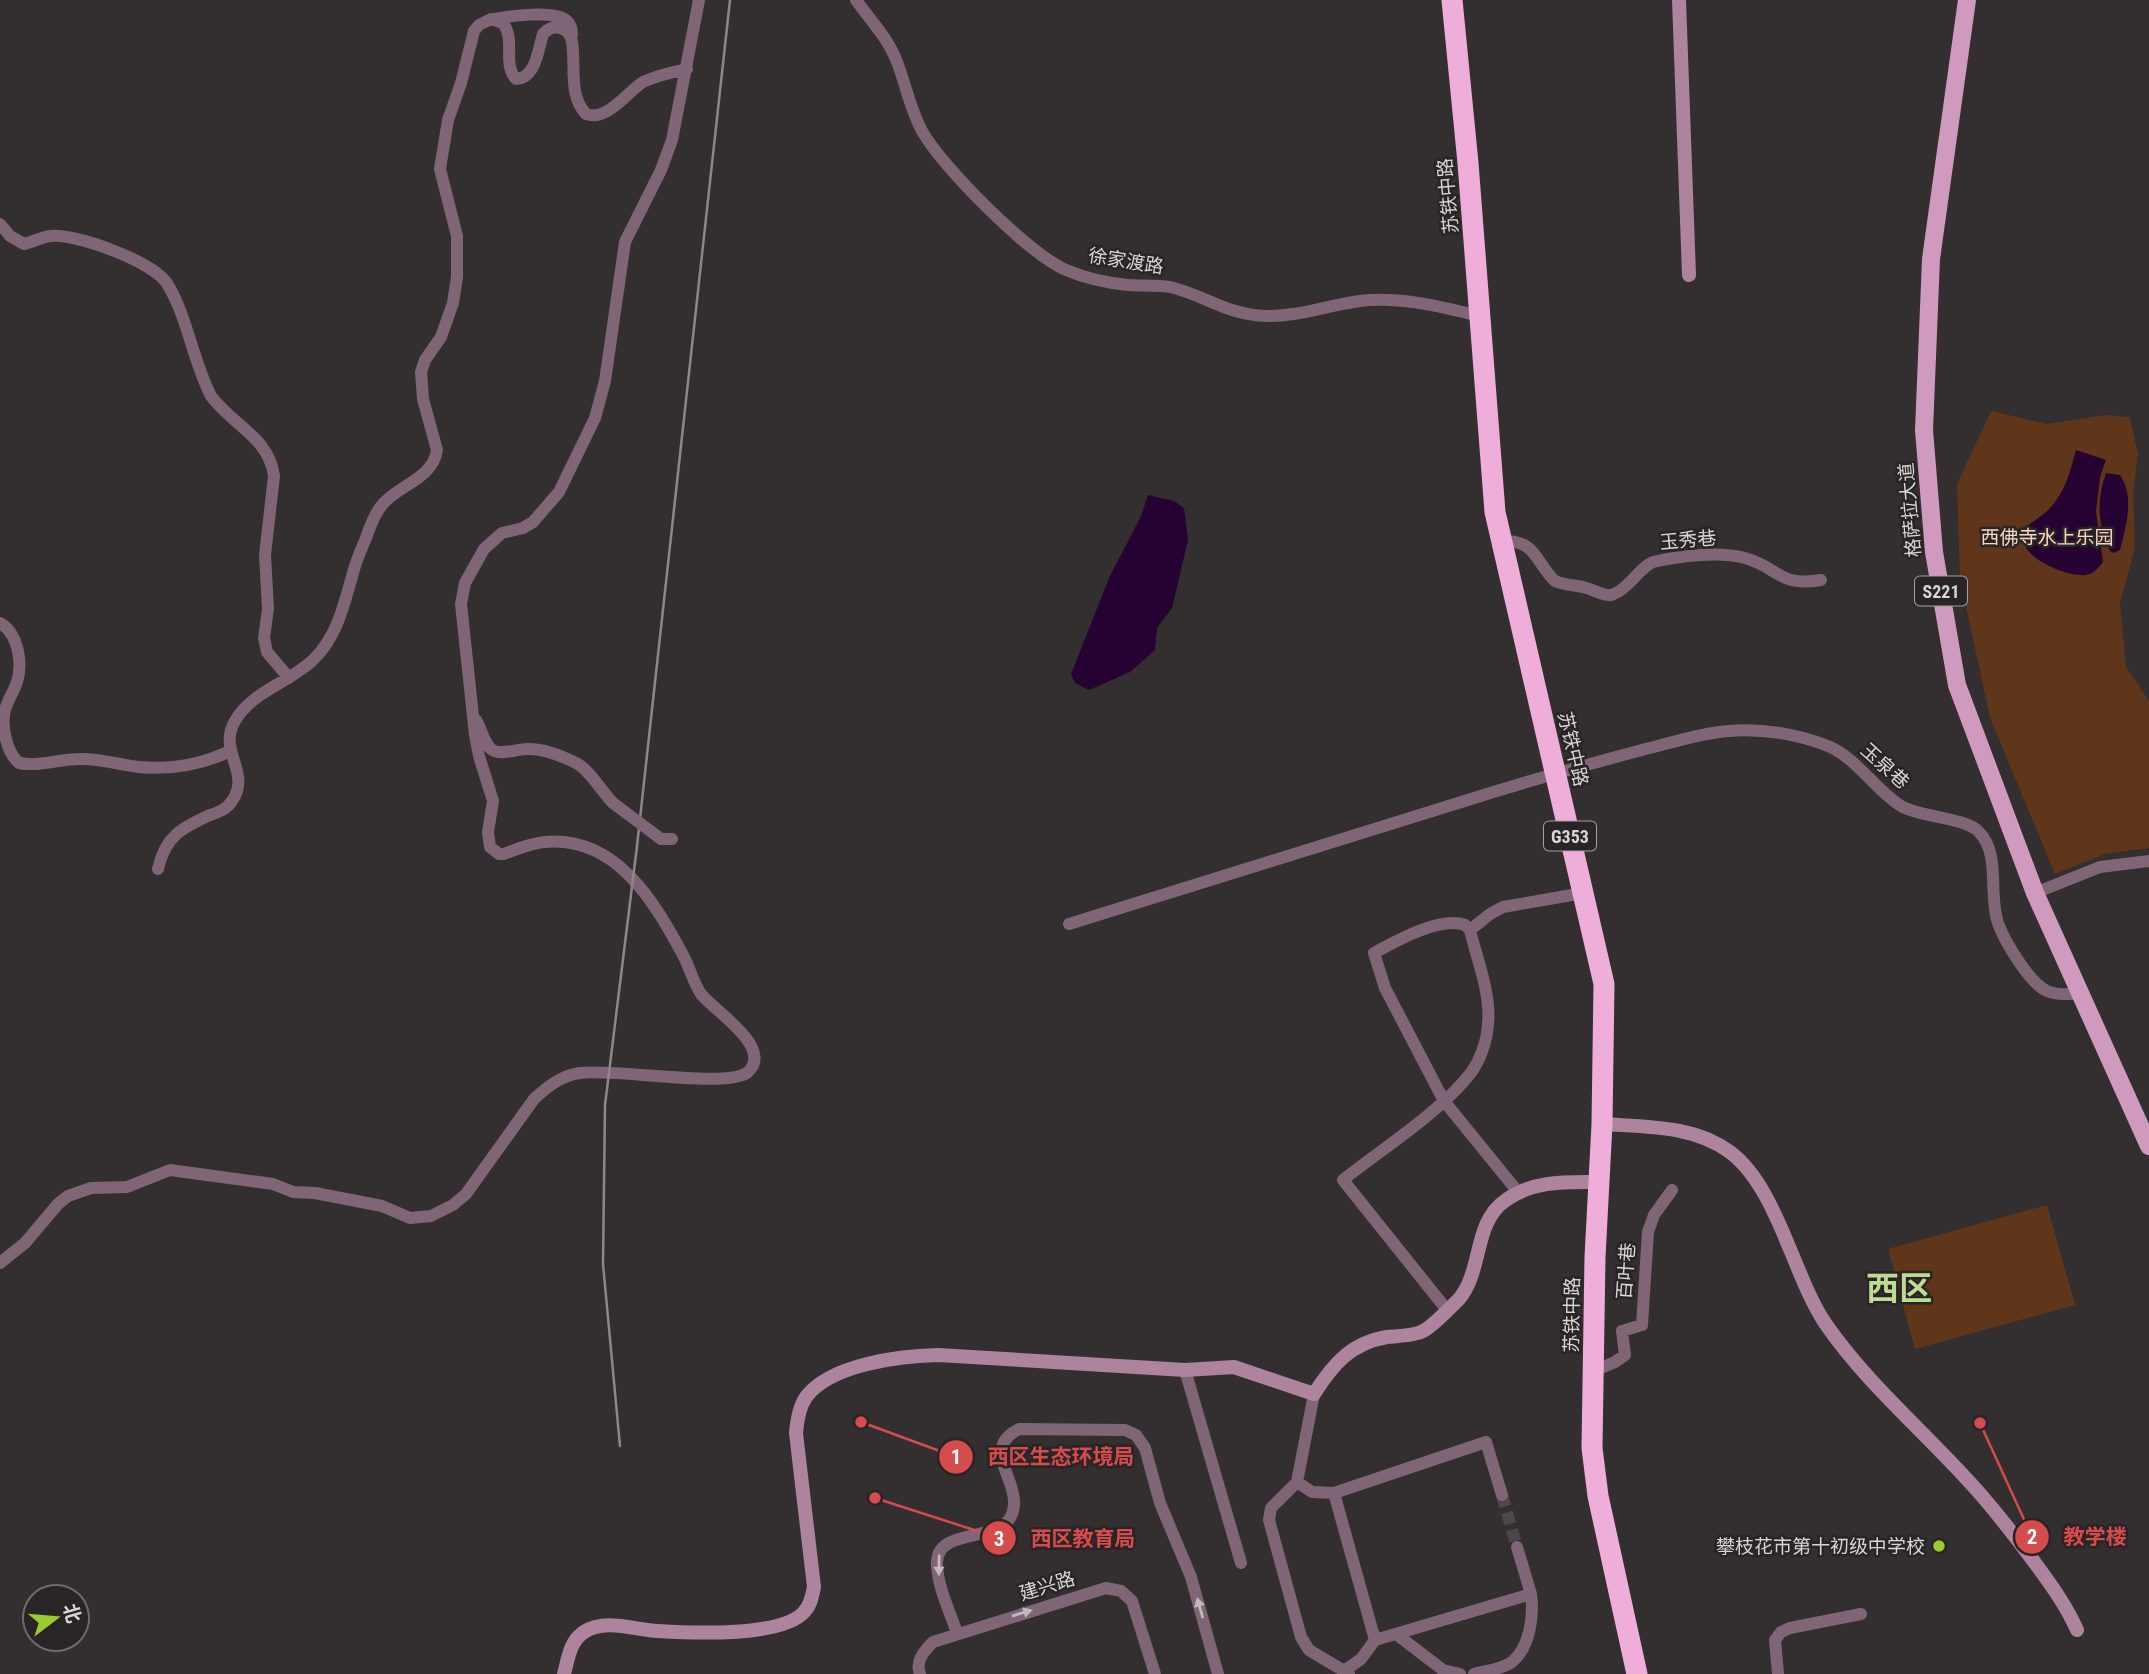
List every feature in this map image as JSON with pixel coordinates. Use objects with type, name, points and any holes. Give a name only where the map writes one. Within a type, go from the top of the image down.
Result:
[{"type":"highway","name":"苏铁中路","points":[[1452,0],[1495,512],[1604,984],[1592,1448],[1598,1496],[1637,1674]]},
{"type":"main road","name":"格萨拉大道","points":[[1967,0],[1931,259],[1924,430],[1934,552],[1957,685],[2035,893],[2149,1146]]},
{"type":"street","points":[[0,1263],[25,1243],[68,1196],[91,1188],[128,1187],[170,1170],[273,1184],[293,1192],[315,1193],[382,1206],[410,1218],[431,1216],[453,1205],[466,1194],[534,1099],[563,1078],[579,1073],[624,1072],[727,1079],[748,1072],[754,1063],[753,1050],[748,1039],[700,992],[657,909],[621,866],[599,851],[575,844],[543,842],[504,854],[499,854],[490,847],[488,832],[493,801],[479,756],[461,604],[465,583],[474,564],[490,542],[506,531],[523,528],[533,522],[565,482],[580,445],[595,418],[605,381],[625,242],[661,170],[672,140],[699,0]]},
{"type":"street","name":"徐家渡路","points":[[856,0],[885,36],[897,62],[910,105],[936,152],[951,171],[1023,240],[1064,269],[1085,277],[1124,285],[1170,287],[1228,310],[1249,315],[1271,316],[1362,301],[1393,300],[1423,303],[1480,316]]},
{"type":"street","points":[[1679,0],[1689,275]]},
{"type":"street","points":[[158,869],[167,842],[176,833],[221,811],[236,796],[238,772],[230,751],[230,732],[235,720],[261,694],[313,660],[327,643],[346,601],[353,572],[373,519],[382,505],[421,477],[436,457],[423,399],[421,372],[448,321],[457,277],[457,236],[440,169],[442,149],[470,41],[479,25],[491,19],[522,15],[565,19],[572,29],[578,102],[586,114],[592,116],[606,111],[642,83],[687,69]]},
{"type":"street","points":[[491,19],[508,28],[511,70],[516,79],[527,77],[531,72],[547,29],[560,27],[566,30],[572,43]]},
{"type":"street","points":[[0,224],[10,236],[24,244],[50,236],[61,236],[108,248],[151,268],[167,283],[211,396],[219,407],[262,445],[273,466],[265,555],[268,609],[264,638],[268,652],[289,678]]},
{"type":"street","name":"玉秀巷","points":[[1502,541],[1522,542],[1530,547],[1555,582],[1585,588],[1599,595],[1615,593],[1653,562],[1714,555],[1746,559],[1796,583],[1821,580]]},
{"type":"street","points":[[0,623],[9,630],[19,664],[18,680],[5,710],[4,720],[9,747],[19,763],[35,764],[80,758],[140,767],[185,766],[230,751]]},
{"type":"street","points":[[471,706],[486,742],[493,751],[540,750],[578,763],[613,803],[666,839]]},
{"type":"street","name":"玉泉巷","points":[[1069,924],[1555,773],[1731,730],[1785,734],[1830,747],[1848,757],[1903,807],[1927,816],[1968,825],[1978,831],[1991,855],[1997,922],[2010,950],[2034,983],[2048,992],[2064,995],[2079,993]]},
{"type":"street","points":[[2035,893],[2100,867],[2149,861]]},
{"type":"street","points":[[1469,930],[1503,908],[1583,893]]},
{"type":"street","points":[[1447,1310],[1343,1180],[1444,1101],[1471,1072],[1483,1048],[1488,1025],[1488,1001],[1469,930],[1465,925],[1447,922],[1402,938],[1374,953],[1385,988],[1444,1101],[1518,1192]]},
{"type":"street","points":[[1602,1124],[1675,1130],[1702,1136],[1731,1153],[1754,1177],[1777,1220],[1819,1314],[1839,1343],[1982,1496],[2066,1606],[2077,1630]]},
{"type":"street","points":[[1531,1594],[1375,1640],[1346,1673],[1309,1650],[1301,1637],[1269,1520],[1271,1508],[1297,1482],[1314,1394],[1328,1371],[1360,1345],[1381,1338],[1423,1331],[1460,1298],[1469,1280],[1490,1217],[1502,1202],[1518,1192],[1536,1186],[1557,1182],[1598,1182]]},
{"type":"street","name":"百叶巷","points":[[1594,1371],[1625,1355],[1622,1331],[1642,1325],[1648,1232],[1654,1215],[1672,1190]]},
{"type":"street","points":[[564,1674],[575,1639],[585,1630],[599,1626],[657,1632],[755,1630],[785,1624],[805,1612],[814,1587],[796,1433],[805,1398],[830,1378],[880,1362],[910,1356],[938,1355],[1185,1370],[1234,1367],[1314,1394]]},
{"type":"street","points":[[1185,1370],[1241,1563]]},
{"type":"street","points":[[957,1633],[938,1575],[936,1562],[939,1550],[949,1542],[997,1528],[1008,1521],[1013,1511],[1014,1499],[1002,1461],[1001,1447],[1007,1435],[1019,1429],[1125,1430],[1136,1436],[1145,1448],[1160,1503],[1191,1577],[1218,1674]]},
{"type":"street","points":[[1297,1482],[1312,1492],[1334,1493],[1486,1442],[1502,1495]]},
{"type":"street","points":[[1334,1493],[1375,1640]]},
{"type":"street","points":[[1474,1674],[1511,1664],[1522,1648],[1534,1614],[1517,1547]]},
{"type":"street","name":"建兴路","points":[[920,1674],[918,1669],[922,1653],[933,1642],[1106,1588],[1121,1591],[1132,1601],[1155,1674]]},
{"type":"street","points":[[1779,1674],[1774,1651],[1775,1640],[1780,1632],[1861,1614]]},
{"type":"street","points":[[1396,1634],[1443,1670],[1460,1674]]},
{"type":"green space","name":"西佛寺水上乐园","points":[[1991,411],[2047,424],[2105,415],[2130,417],[2138,455],[2133,493],[2135,548],[2120,603],[2126,667],[2149,701],[2149,848],[2105,854],[2055,874],[1990,718],[1960,579],[1957,484]]},
{"type":"green space","points":[[2047,1205],[2075,1305],[1915,1349],[1888,1249]]},
{"type":"shaded area","points":[[2076,450],[2106,460],[2100,477],[2096,512],[2103,562],[2094,572],[2086,575],[2062,571],[2045,564],[2027,549],[2022,533],[2047,511],[2058,497],[2066,482]]},
{"type":"shaded area","points":[[2106,473],[2120,475],[2125,484],[2128,502],[2127,522],[2120,550],[2114,553],[2110,551],[2106,541],[2100,512]]},
{"type":"shaded area","points":[[1148,495],[1174,501],[1184,508],[1188,540],[1172,608],[1157,628],[1155,650],[1130,672],[1089,690],[1075,683],[1071,674],[1110,576],[1141,516]]},
{"type":"tunnel","points":[[1502,1495],[1517,1547]]},
{"type":"railway","points":[[620,1446],[603,1264],[605,1105],[637,846],[730,0]]},
{"type":"place","name":"西区生态环境局","points":[[861,1422]]},
{"type":"place","name":"教学楼","points":[[1980,1423]]},
{"type":"place","name":"西区教育局","points":[[875,1498]]},
{"type":"place","name":"攀枝花市第十初级中学校","points":[[1939,1546]]},
{"type":"district","name":"西区","points":[[1899,1288]]}]
